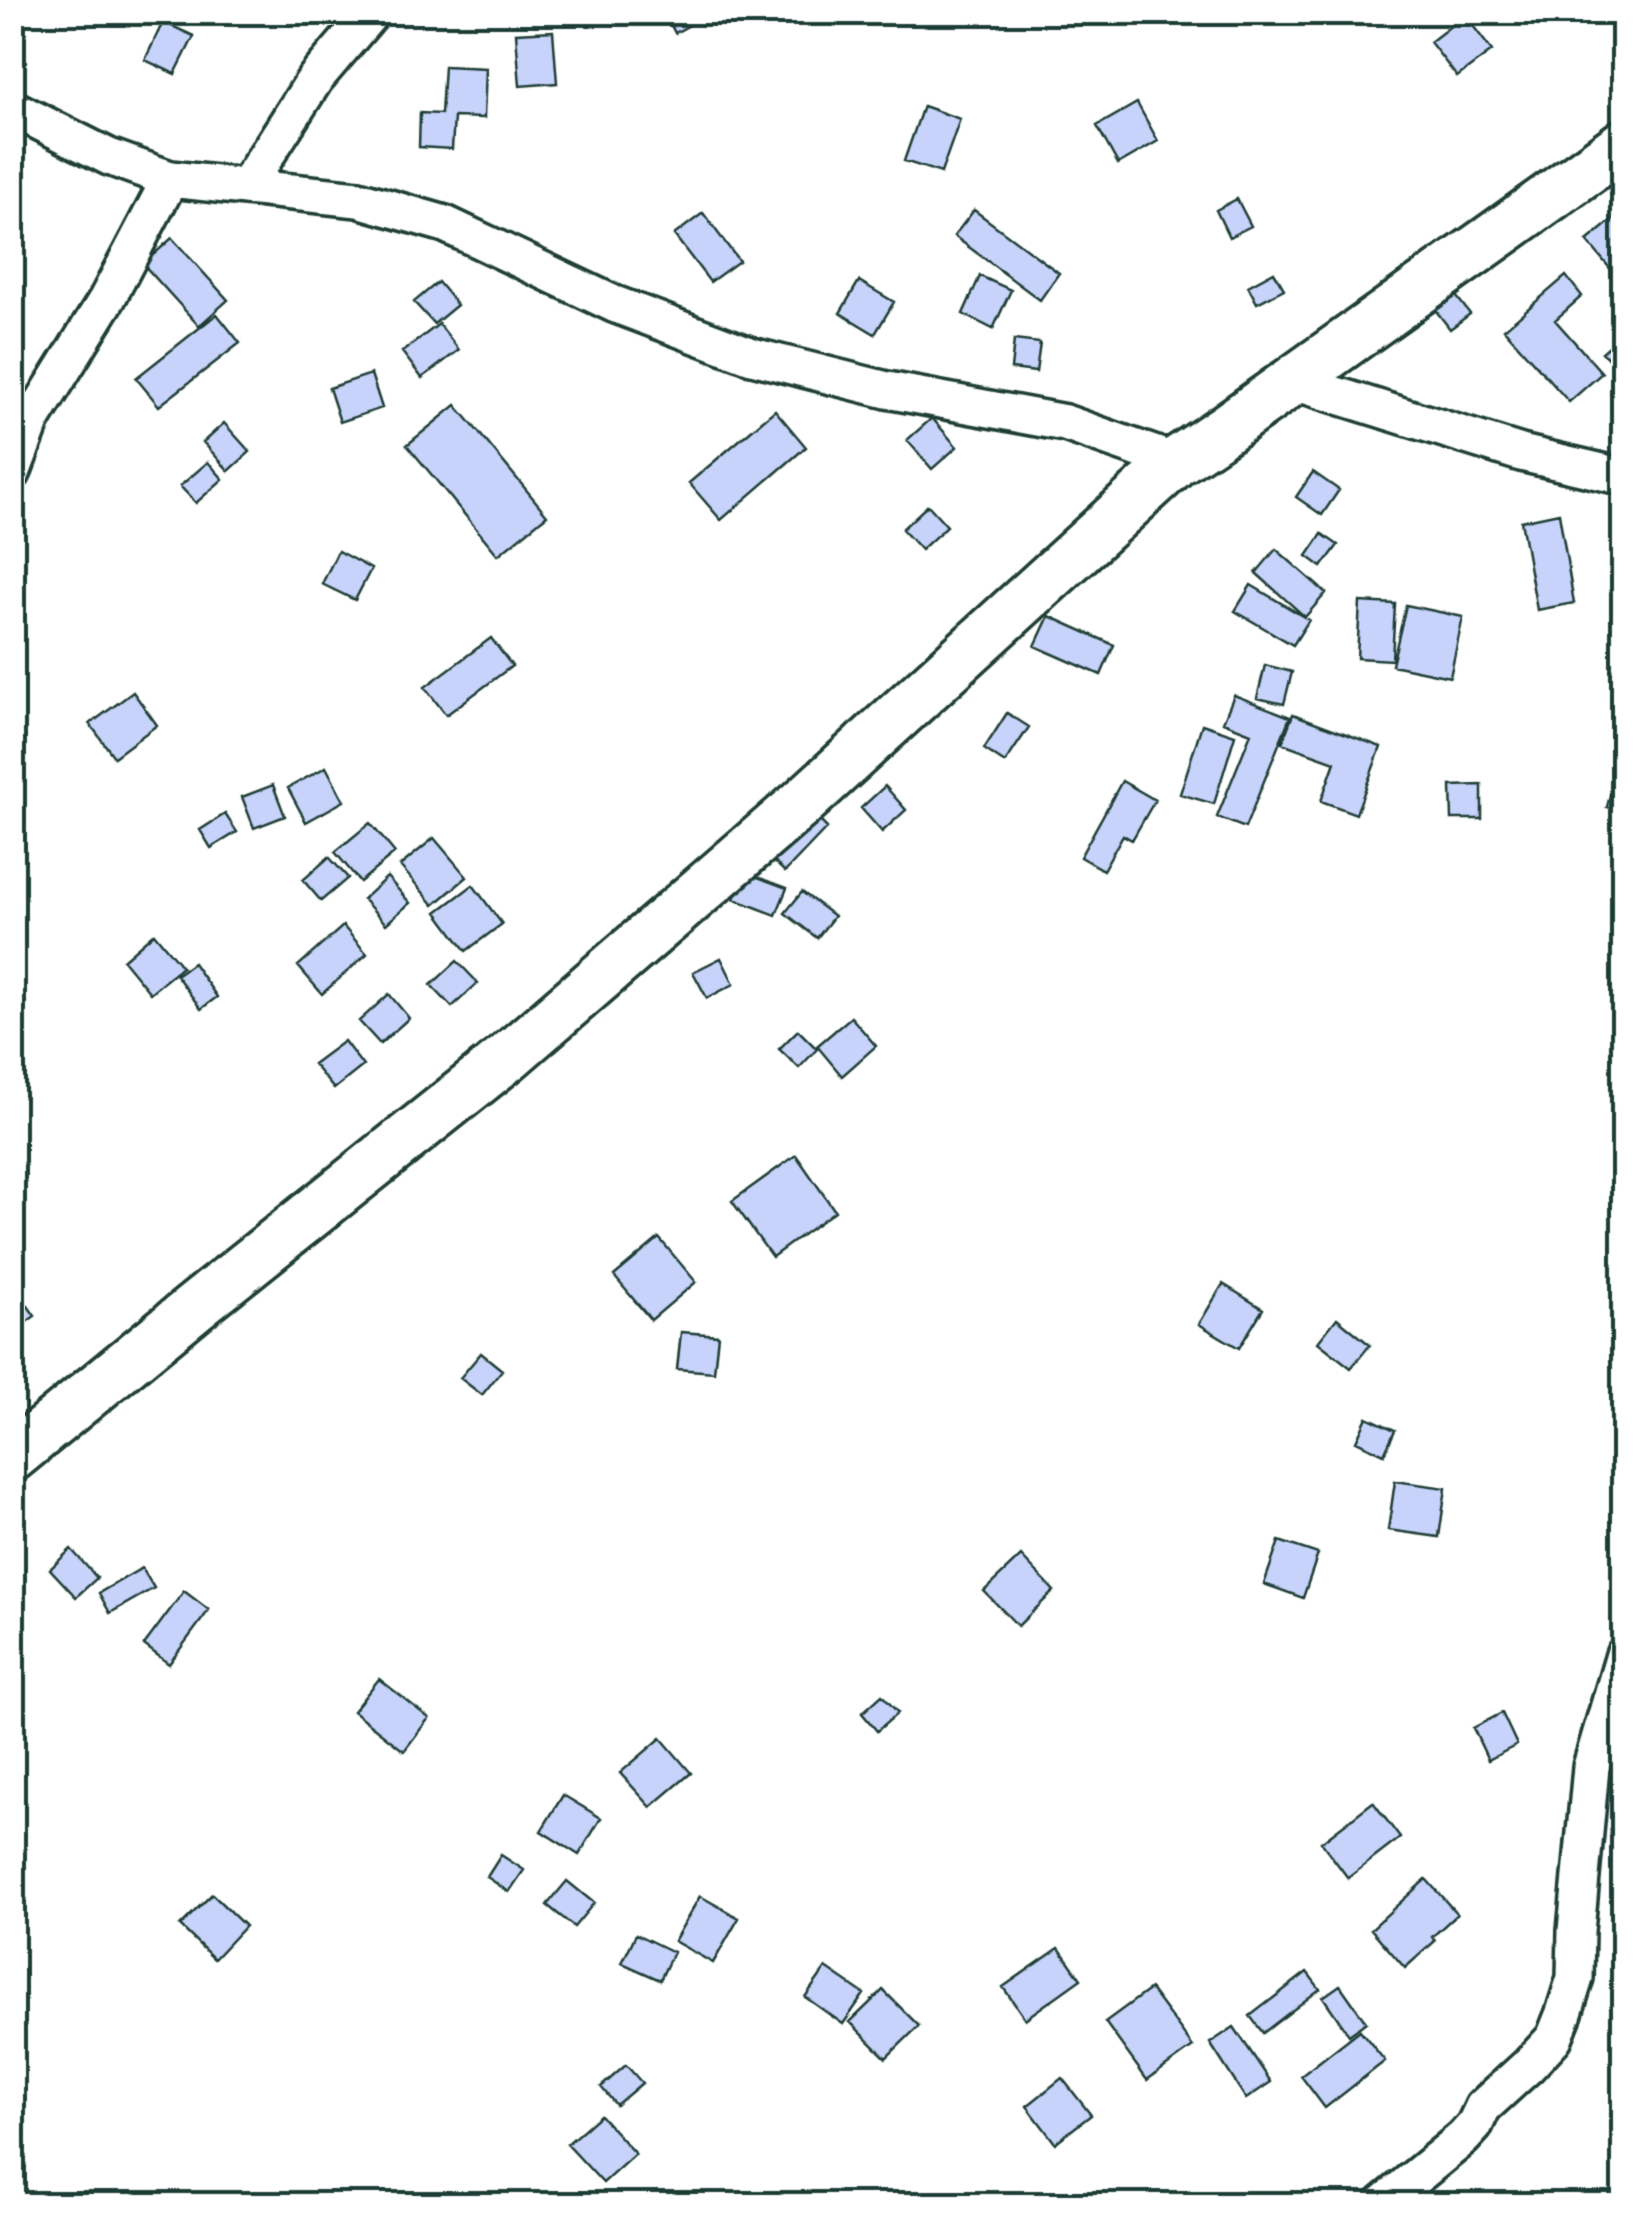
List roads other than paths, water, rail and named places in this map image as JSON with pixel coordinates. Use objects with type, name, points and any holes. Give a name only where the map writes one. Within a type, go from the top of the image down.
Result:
[{"type":"main road","points":[[12,1458],[508,1057],[802,803],[1176,462],[1624,144]]},
{"type":"street","points":[[246,187],[315,79],[372,12]]},
{"type":"street","points":[[12,108],[109,157],[170,179],[358,199],[445,224],[614,304],[752,356],[887,390],[1066,423],[1176,462]]},
{"type":"street","points":[[12,473],[32,420],[107,299],[170,179]]},
{"type":"street","points":[[1292,381],[1520,453],[1624,478]]},
{"type":"street","points":[[1384,2204],[1463,2138],[1483,2107],[1554,2038],[1575,1978],[1591,1768],[1624,1654]]}]
